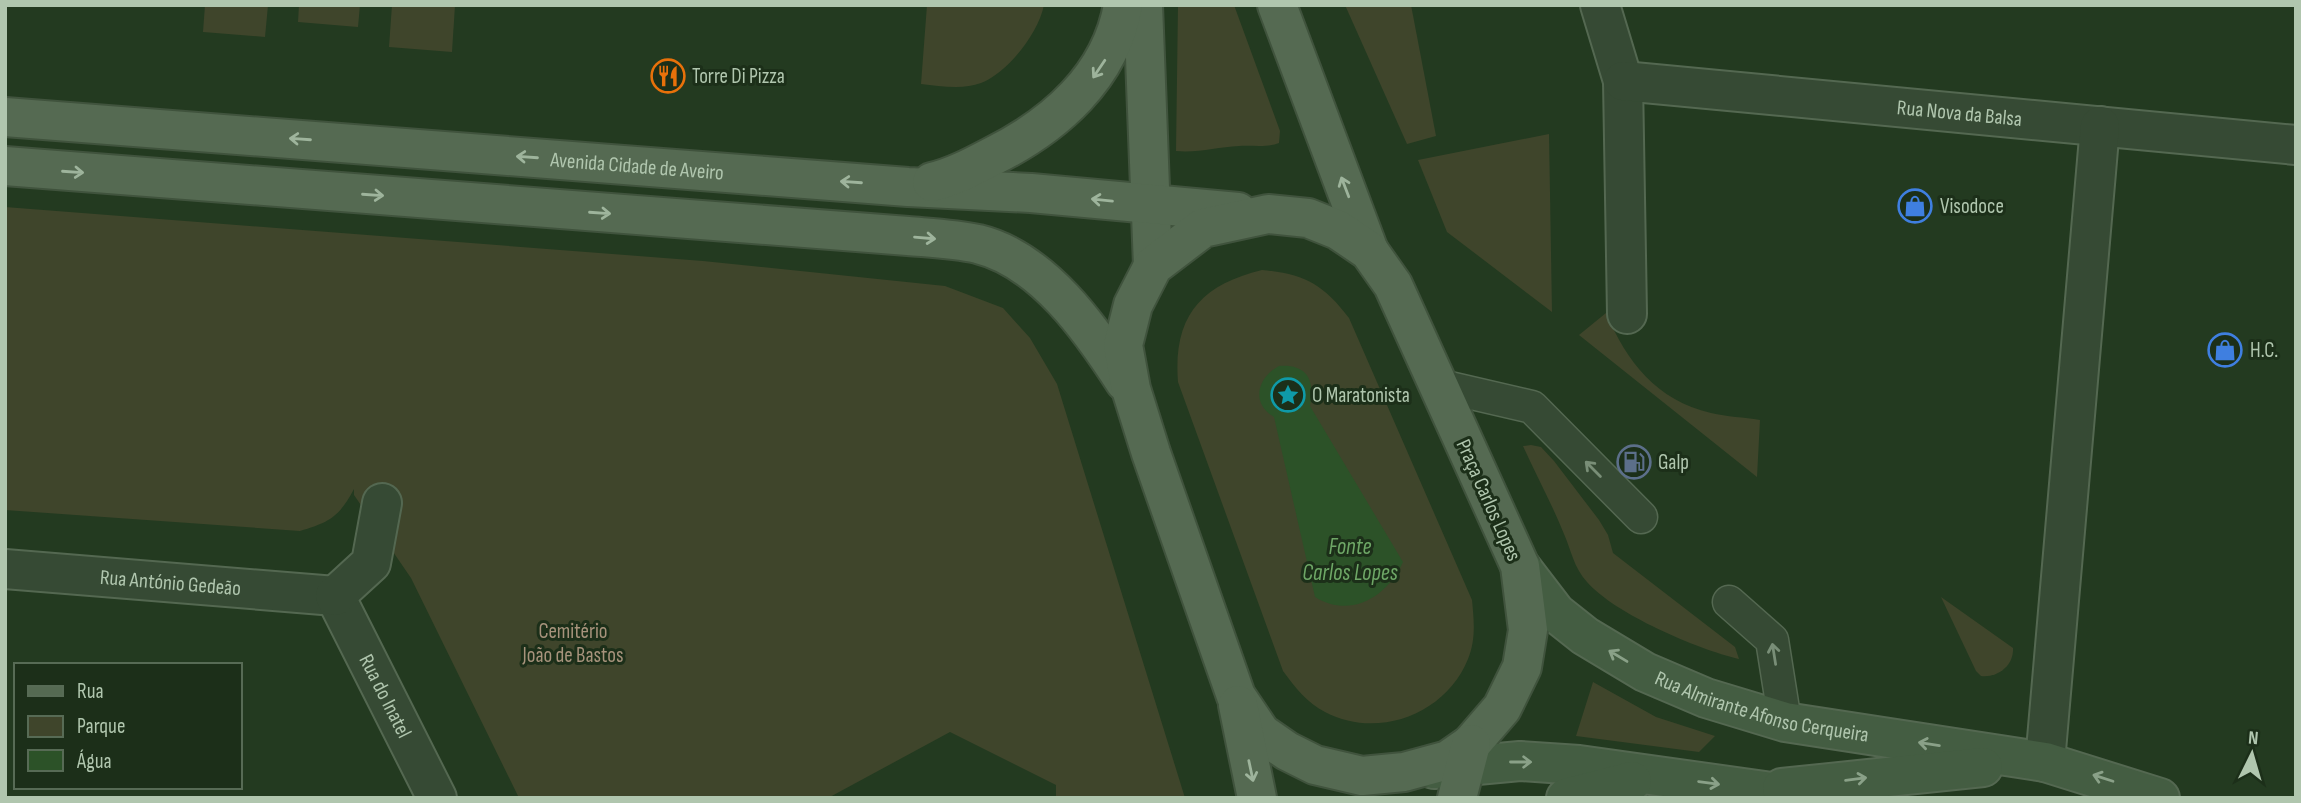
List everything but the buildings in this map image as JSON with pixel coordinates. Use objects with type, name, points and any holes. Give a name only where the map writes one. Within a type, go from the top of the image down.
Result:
[{"type":"main road","points":[[908,187],[942,179],[968,169],[1013,147],[1045,126],[1090,83],[1106,58],[1124,5]]},
{"type":"main road","points":[[1143,5],[1153,266]]},
{"type":"main road","points":[[1277,5],[1369,251]]},
{"type":"main road","name":"Avenida Cidade de Aveiro","points":[[5,117],[908,187],[1031,193],[1268,214]]},
{"type":"main road","points":[[5,166],[908,236],[979,244],[1020,264],[1044,281],[1071,306],[1098,340],[1132,393]]},
{"type":"main road","name":"Praça Carlos Lopes","points":[[1268,214],[1308,218],[1338,230],[1369,251],[1394,285],[1520,566],[1528,630],[1522,667],[1502,708],[1465,769],[1448,760],[1405,772],[1362,776],[1315,765],[1261,733],[1236,696],[1155,466],[1132,393],[1123,345],[1133,305],[1153,266],[1203,228],[1268,214]]},
{"type":"main road","name":"Rua Almirante Afonso Cerqueira","points":[[1520,566],[1556,613],[1585,636],[1645,672],[1706,698],[1785,722],[2045,762],[2160,798]]},
{"type":"main road","points":[[1236,696],[1257,798]]},
{"type":"main road","name":"Rua Almirante Afonso Cerqueira","points":[[1465,769],[1520,761],[1579,765],[1814,798]]},
{"type":"main road","name":"Rua Almirante Afonso Cerqueira","points":[[1763,790],[1872,777],[2045,762]]},
{"type":"main road","points":[[1566,798],[1655,775]]},
{"type":"street","points":[[1600,5],[1623,81],[1627,314]]},
{"type":"street","name":"Rua Nova da Balsa","points":[[1623,81],[2296,145]]},
{"type":"street","points":[[2045,762],[2100,126]]},
{"type":"street","points":[[335,596],[371,563],[382,503]]},
{"type":"street","name":"Rua António Gedeão","points":[[5,569],[335,596]]},
{"type":"street","name":"Rua do Inatel","points":[[335,596],[437,798]]},
{"type":"lane","points":[[1437,385],[1532,407],[1641,517]]},
{"type":"lane","points":[[1729,602],[1772,640],[1785,722]]},
{"type":"green space","points":[[205,5],[268,5],[265,37],[203,32]]},
{"type":"green space","points":[[299,5],[360,5],[358,27],[298,22]]},
{"type":"green space","points":[[392,5],[455,5],[452,52],[389,47]]},
{"type":"green space","points":[[927,5],[1044,5],[1029,40],[1011,61],[981,83],[959,87],[921,84]]},
{"type":"green space","points":[[1178,5],[1234,5],[1280,131],[1279,143],[1176,151]]},
{"type":"green space","points":[[1345,5],[1411,5],[1436,136],[1407,144]]},
{"type":"green space","points":[[1549,134],[1552,312],[1447,232],[1418,160]]},
{"type":"green space","name":"Cemitério João de Bastos","points":[[5,207],[703,261],[945,286],[1003,308],[1030,338],[1057,384],[1185,798],[1056,798],[1056,785],[950,732],[828,798],[519,798],[411,578],[354,495],[354,489],[333,517],[300,531],[5,510]]},
{"type":"green space","points":[[1262,270],[1290,274],[1312,283],[1340,306],[1349,318],[1472,600],[1472,645],[1458,678],[1444,694],[1408,717],[1367,723],[1345,720],[1313,704],[1283,671],[1178,382],[1180,339],[1195,307],[1222,285],[1240,276]]},
{"type":"green space","points":[[1606,313],[1634,363],[1659,389],[1692,407],[1717,414],[1760,420],[1757,477],[1579,335]]},
{"type":"green space","points":[[1523,446],[1541,447],[1554,461],[1599,520],[1608,535],[1613,553],[1735,647],[1739,659],[1680,639],[1636,618],[1587,582],[1576,565]]},
{"type":"green space","points":[[1941,597],[2013,648],[2011,660],[2003,670],[1987,676],[1981,676],[1976,671]]},
{"type":"green space","points":[[1593,682],[1656,717],[1715,736],[1699,752],[1576,736]]},
{"type":"water","name":"Fonte Carlos Lopes","points":[[1279,366],[1297,368],[1307,376],[1311,389],[1310,406],[1403,562],[1388,585],[1366,601],[1342,606],[1315,597],[1274,417],[1266,411],[1259,398],[1262,383]]},
{"type":"place","name":"Torre Di Pizza","points":[[668,76]]},
{"type":"place","name":"Visodoce","points":[[1915,206]]},
{"type":"place","name":"H.C.","points":[[2225,350]]},
{"type":"place","name":"O Maratonista","points":[[1288,395]]},
{"type":"place","name":"Galp","points":[[1634,462]]}]
